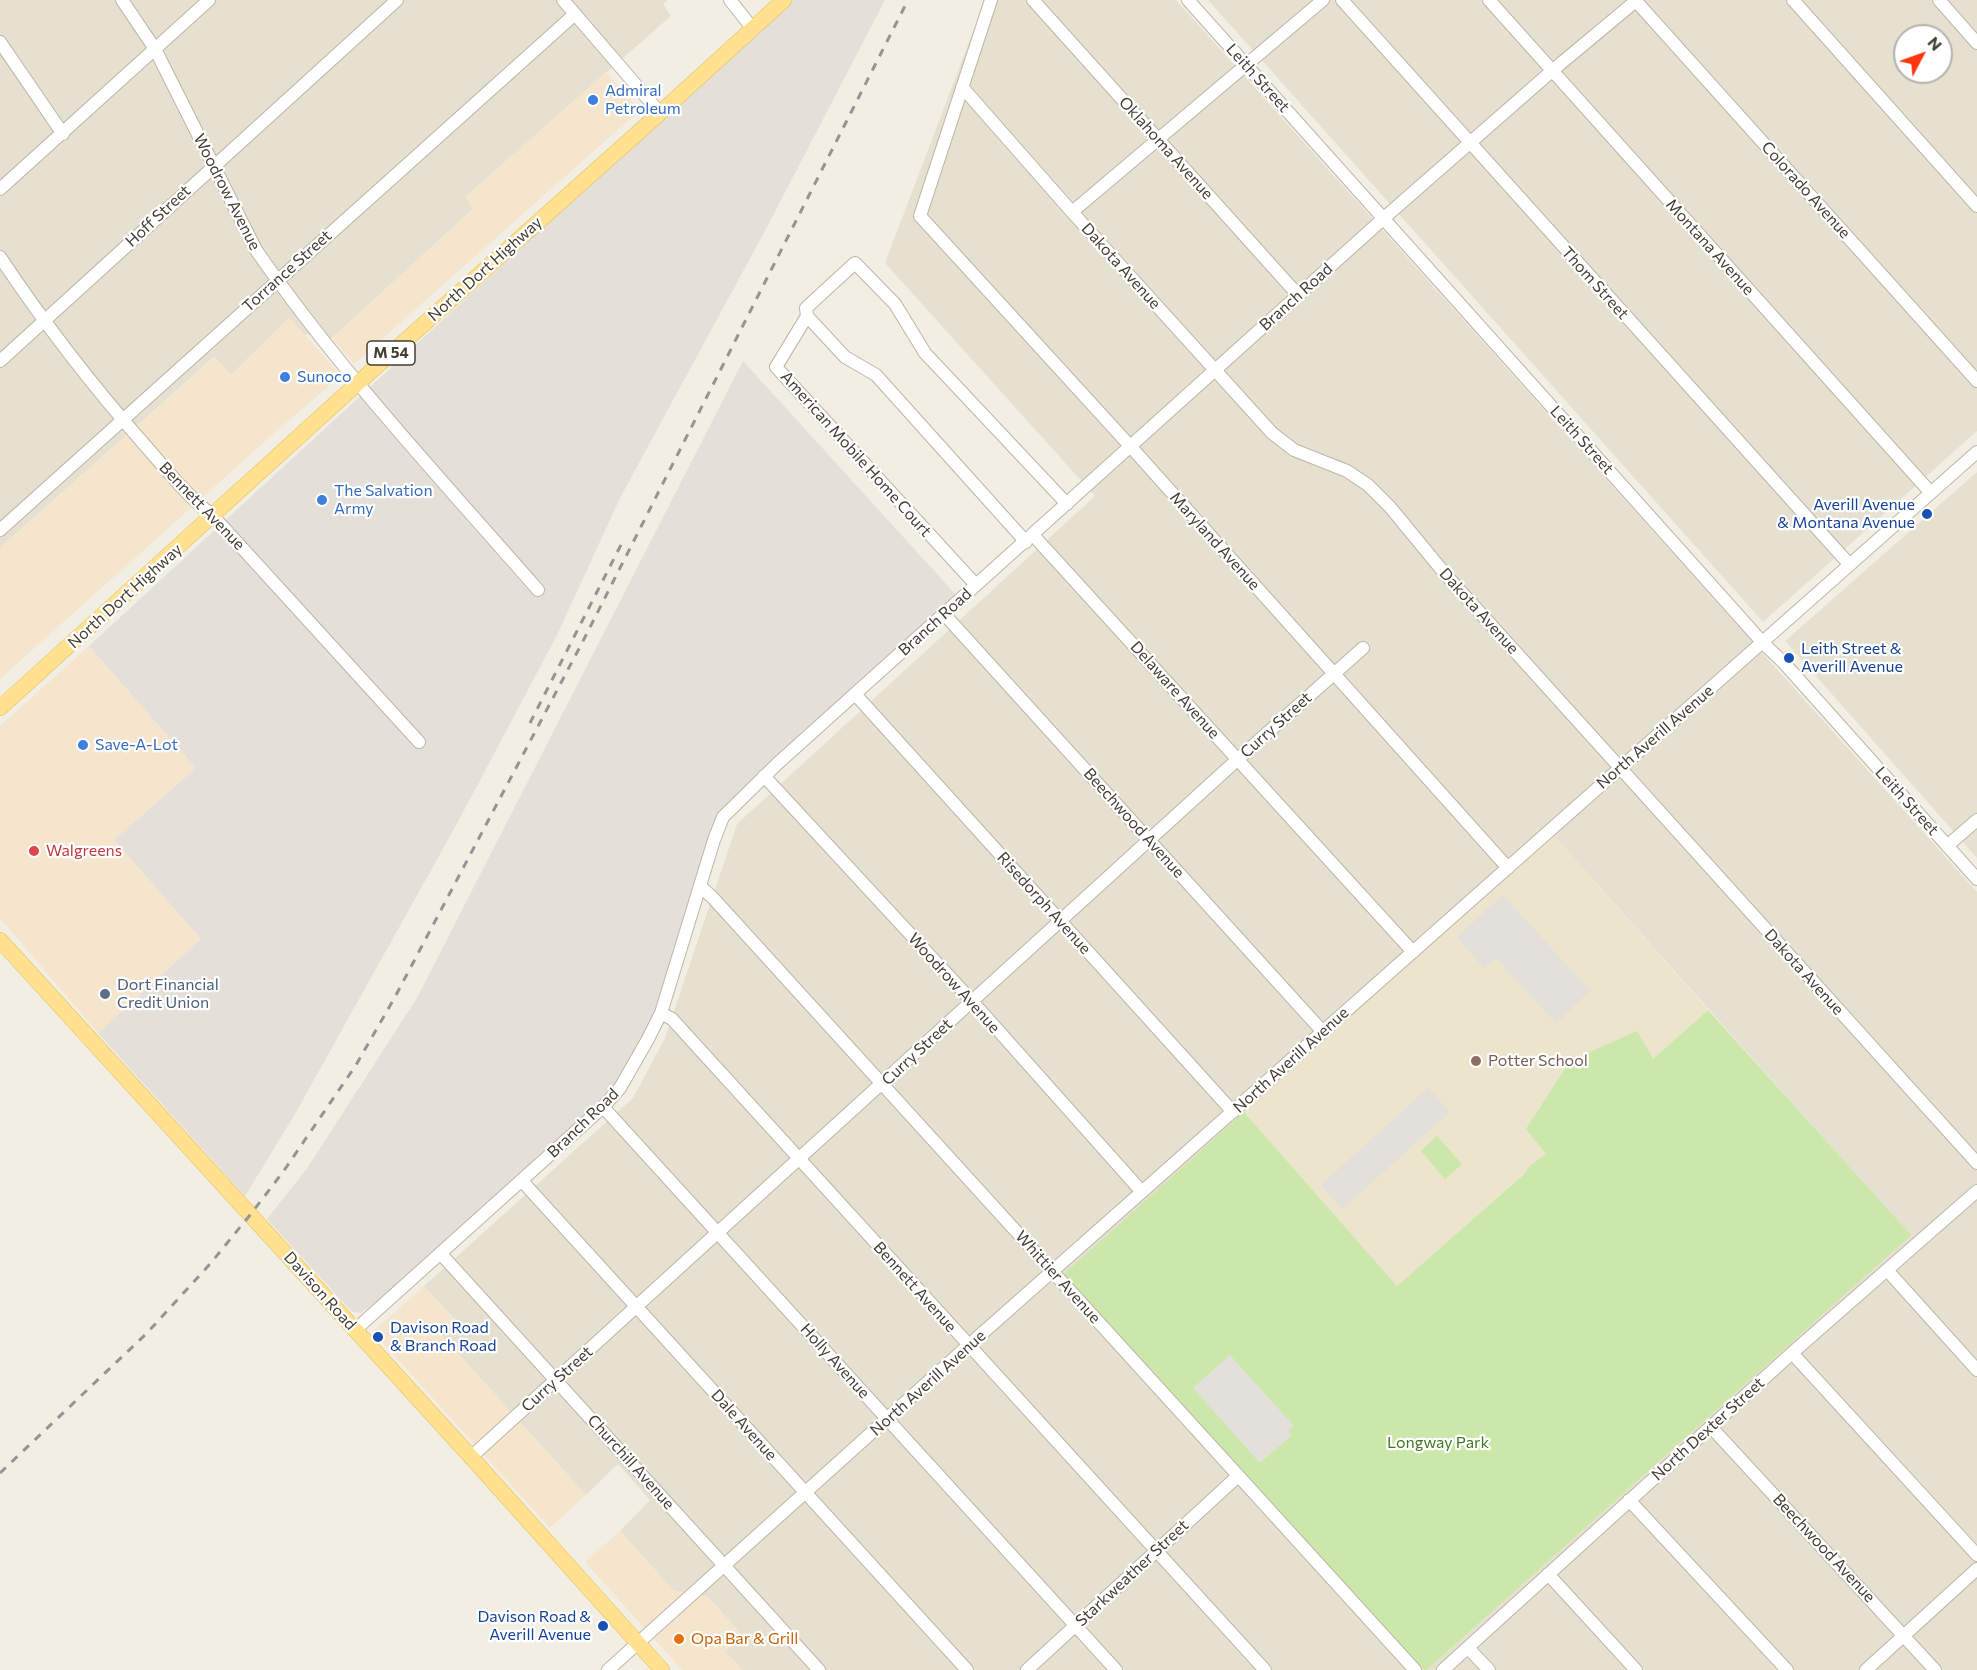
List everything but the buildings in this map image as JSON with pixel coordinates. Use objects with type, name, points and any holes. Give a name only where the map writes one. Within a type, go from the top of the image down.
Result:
[{"type":"main road","name":"North Dort Highway","points":[[0,708],[784,0]]},
{"type":"main road","name":"Davison Road","points":[[0,940],[662,1670]]},
{"type":"street","name":"Woodrow Avenue","points":[[122,0],[155,49],[256,250],[277,280],[358,383],[538,590]]},
{"type":"street","points":[[0,189],[209,0]]},
{"type":"street","name":"Hoff Street","points":[[0,360],[398,0]]},
{"type":"street","points":[[563,0],[660,113]]},
{"type":"street","points":[[730,0],[753,29]]},
{"type":"street","points":[[962,87],[991,0]]},
{"type":"street","name":"Oklahoma Avenue","points":[[1033,0],[1298,295]]},
{"type":"street","name":"Leith Street","points":[[1188,0],[1763,644],[1784,663],[1977,879]]},
{"type":"street","points":[[1072,212],[1323,0]]},
{"type":"street","name":"Thom Street","points":[[1342,0],[1849,564]]},
{"type":"street","name":"Montana Avenue","points":[[1490,0],[1931,493]]},
{"type":"street","name":"Branch Road","points":[[355,1330],[522,1181],[603,1107],[620,1088],[661,1013],[723,817],[764,776],[1384,218],[1636,0]]},
{"type":"street","name":"Colorado Avenue","points":[[1636,0],[1977,381]]},
{"type":"street","points":[[1793,0],[1977,206]]},
{"type":"street","points":[[1939,0],[1977,43]]},
{"type":"street","name":"Torrance Street","points":[[0,530],[575,14]]},
{"type":"street","points":[[0,42],[63,134]]},
{"type":"street","name":"Dakota Avenue","points":[[962,87],[1272,433],[1294,450],[1347,471],[1368,484],[1620,768],[1977,1163]]},
{"type":"street","name":"Maryland Avenue","points":[[962,87],[920,216],[1131,447],[1508,868]]},
{"type":"street","name":"Bennett Avenue","points":[[0,257],[44,321],[122,419],[194,501],[213,516],[419,742]]},
{"type":"street","name":"American Mobile Home Court","points":[[976,585],[776,367],[807,316],[806,308],[855,262],[895,304],[925,353],[1067,504]]},
{"type":"street","points":[[807,316],[845,357],[876,375],[1030,538]]},
{"type":"street","name":"North Averill Avenue","points":[[608,1670],[968,1346],[1977,452]]},
{"type":"street","name":"Delaware Avenue","points":[[1030,538],[1238,759],[1413,952]]},
{"type":"street","name":"Beechwood Avenue","points":[[944,614],[1323,1032]]},
{"type":"street","name":"Curry Street","points":[[471,1457],[1363,648]]},
{"type":"street","name":"Risedorph Avenue","points":[[855,694],[1233,1112]]},
{"type":"street","name":"Woodrow Avenue","points":[[764,776],[972,1001],[1142,1192]]},
{"type":"street","points":[[1947,846],[1977,820]]},
{"type":"street","name":"Whittier Avenue","points":[[700,886],[1415,1670]]},
{"type":"street","name":"Bennett Avenue","points":[[661,1013],[672,1019],[1265,1670]]},
{"type":"street","name":"Holly Avenue","points":[[603,1107],[1116,1670]]},
{"type":"street","name":"Dale Avenue","points":[[522,1181],[967,1670]]},
{"type":"street","name":"North Dexter Street","points":[[1443,1670],[1792,1353],[1977,1191]]},
{"type":"street","name":"Churchill Avenue","points":[[441,1254],[819,1670]]},
{"type":"street","points":[[1887,1270],[1977,1370]]},
{"type":"street","points":[[1792,1353],[1977,1555]]},
{"type":"street","name":"Beechwood Avenue","points":[[1711,1427],[1935,1670]]},
{"type":"street","name":"Starkweather Street","points":[[1027,1670],[1238,1476]]},
{"type":"street","points":[[1629,1500],[1787,1670]]},
{"type":"street","points":[[1866,1670],[1977,1569]]},
{"type":"street","points":[[1548,1574],[1636,1670]]},
{"type":"street","points":[[1468,1648],[1489,1670]]},
{"type":"shaded area","points":[[0,0],[668,0],[663,4],[671,16],[465,197],[473,209],[332,338],[303,334],[289,318],[231,375],[214,357],[0,548]]},
{"type":"shaded area","points":[[790,0],[885,0],[767,227],[620,498],[557,635],[460,818],[295,1114],[245,1196],[98,1033],[201,939],[114,840],[196,768],[89,646]]},
{"type":"shaded area","points":[[985,0],[1176,0],[1977,892],[1977,1670],[1427,1670],[1910,1235],[1554,836],[1065,1274],[1424,1670],[742,1670],[725,1651],[742,1635],[708,1597],[674,1591],[620,1531],[650,1500],[618,1464],[586,1495],[441,1335],[456,1321],[424,1286],[633,1098],[665,1038],[737,824],[1095,496],[885,263]]},
{"type":"shaded area","points":[[1208,0],[1977,0],[1977,431],[1763,622]]},
{"type":"shaded area","points":[[606,72],[640,110],[354,364],[332,338],[473,209],[465,197]]},
{"type":"shaded area","points":[[289,317],[341,376],[0,679],[0,548],[215,357],[231,375]]},
{"type":"shaded area","points":[[743,361],[958,597],[740,791],[725,809],[652,1018],[640,1044],[617,1081],[600,1102],[395,1288],[361,1313],[352,1312],[267,1219],[306,1170],[417,998]]},
{"type":"shaded area","points":[[1977,472],[1977,858],[1785,641]]},
{"type":"shaded area","points":[[89,646],[196,768],[114,840],[201,939],[98,1033],[0,918],[0,726]]},
{"type":"shaded area","name":"Potter School","points":[[1554,836],[1708,1010],[1397,1286],[1244,1112]]},
{"type":"shaded area","points":[[1503,895],[1590,991],[1556,1023],[1496,958],[1484,968],[1457,937]]},
{"type":"shaded area","points":[[1428,1088],[1450,1112],[1342,1209],[1321,1185]]},
{"type":"shaded area","points":[[424,1286],[456,1322],[442,1335],[586,1495],[550,1528],[373,1332]]},
{"type":"shaded area","points":[[1230,1355],[1294,1426],[1288,1431],[1292,1435],[1260,1463],[1193,1388]]},
{"type":"shaded area","points":[[620,1531],[674,1591],[708,1597],[742,1635],[725,1651],[742,1670],[682,1670],[585,1562]]},
{"type":"green space","name":"Longway Park","points":[[1708,1010],[1911,1235],[1427,1670],[1424,1670],[1064,1274],[1244,1112],[1397,1286],[1546,1154],[1526,1129],[1570,1061],[1637,1031],[1653,1059]]},
{"type":"green space","points":[[1437,1136],[1462,1164],[1445,1179],[1421,1151]]},
{"type":"railway","points":[[0,1473],[147,1333],[210,1264],[283,1172],[356,1065],[395,997],[582,643],[908,0]]},
{"type":"railway","points":[[530,723],[624,539]]},
{"type":"place","name":"Admiral Petroleum","points":[[593,100]]},
{"type":"place","name":"Sunoco","points":[[285,377]]},
{"type":"place","name":"The Salvation Army","points":[[322,500]]},
{"type":"place","name":"Averill Avenue & Montana Avenue","points":[[1927,514]]},
{"type":"place","name":"Leith Street & Averill Avenue","points":[[1789,658]]},
{"type":"place","name":"Save-A-Lot","points":[[83,745]]},
{"type":"place","name":"Walgreens","points":[[34,851]]},
{"type":"place","name":"Dort Financial Credit Union","points":[[105,994]]},
{"type":"place","name":"Potter School","points":[[1476,1061]]},
{"type":"place","name":"Davison Road & Branch Road","points":[[378,1337]]},
{"type":"place","name":"Davison Road & Averill Avenue","points":[[603,1626]]},
{"type":"place","name":"Opa Bar & Grill","points":[[679,1639]]}]
